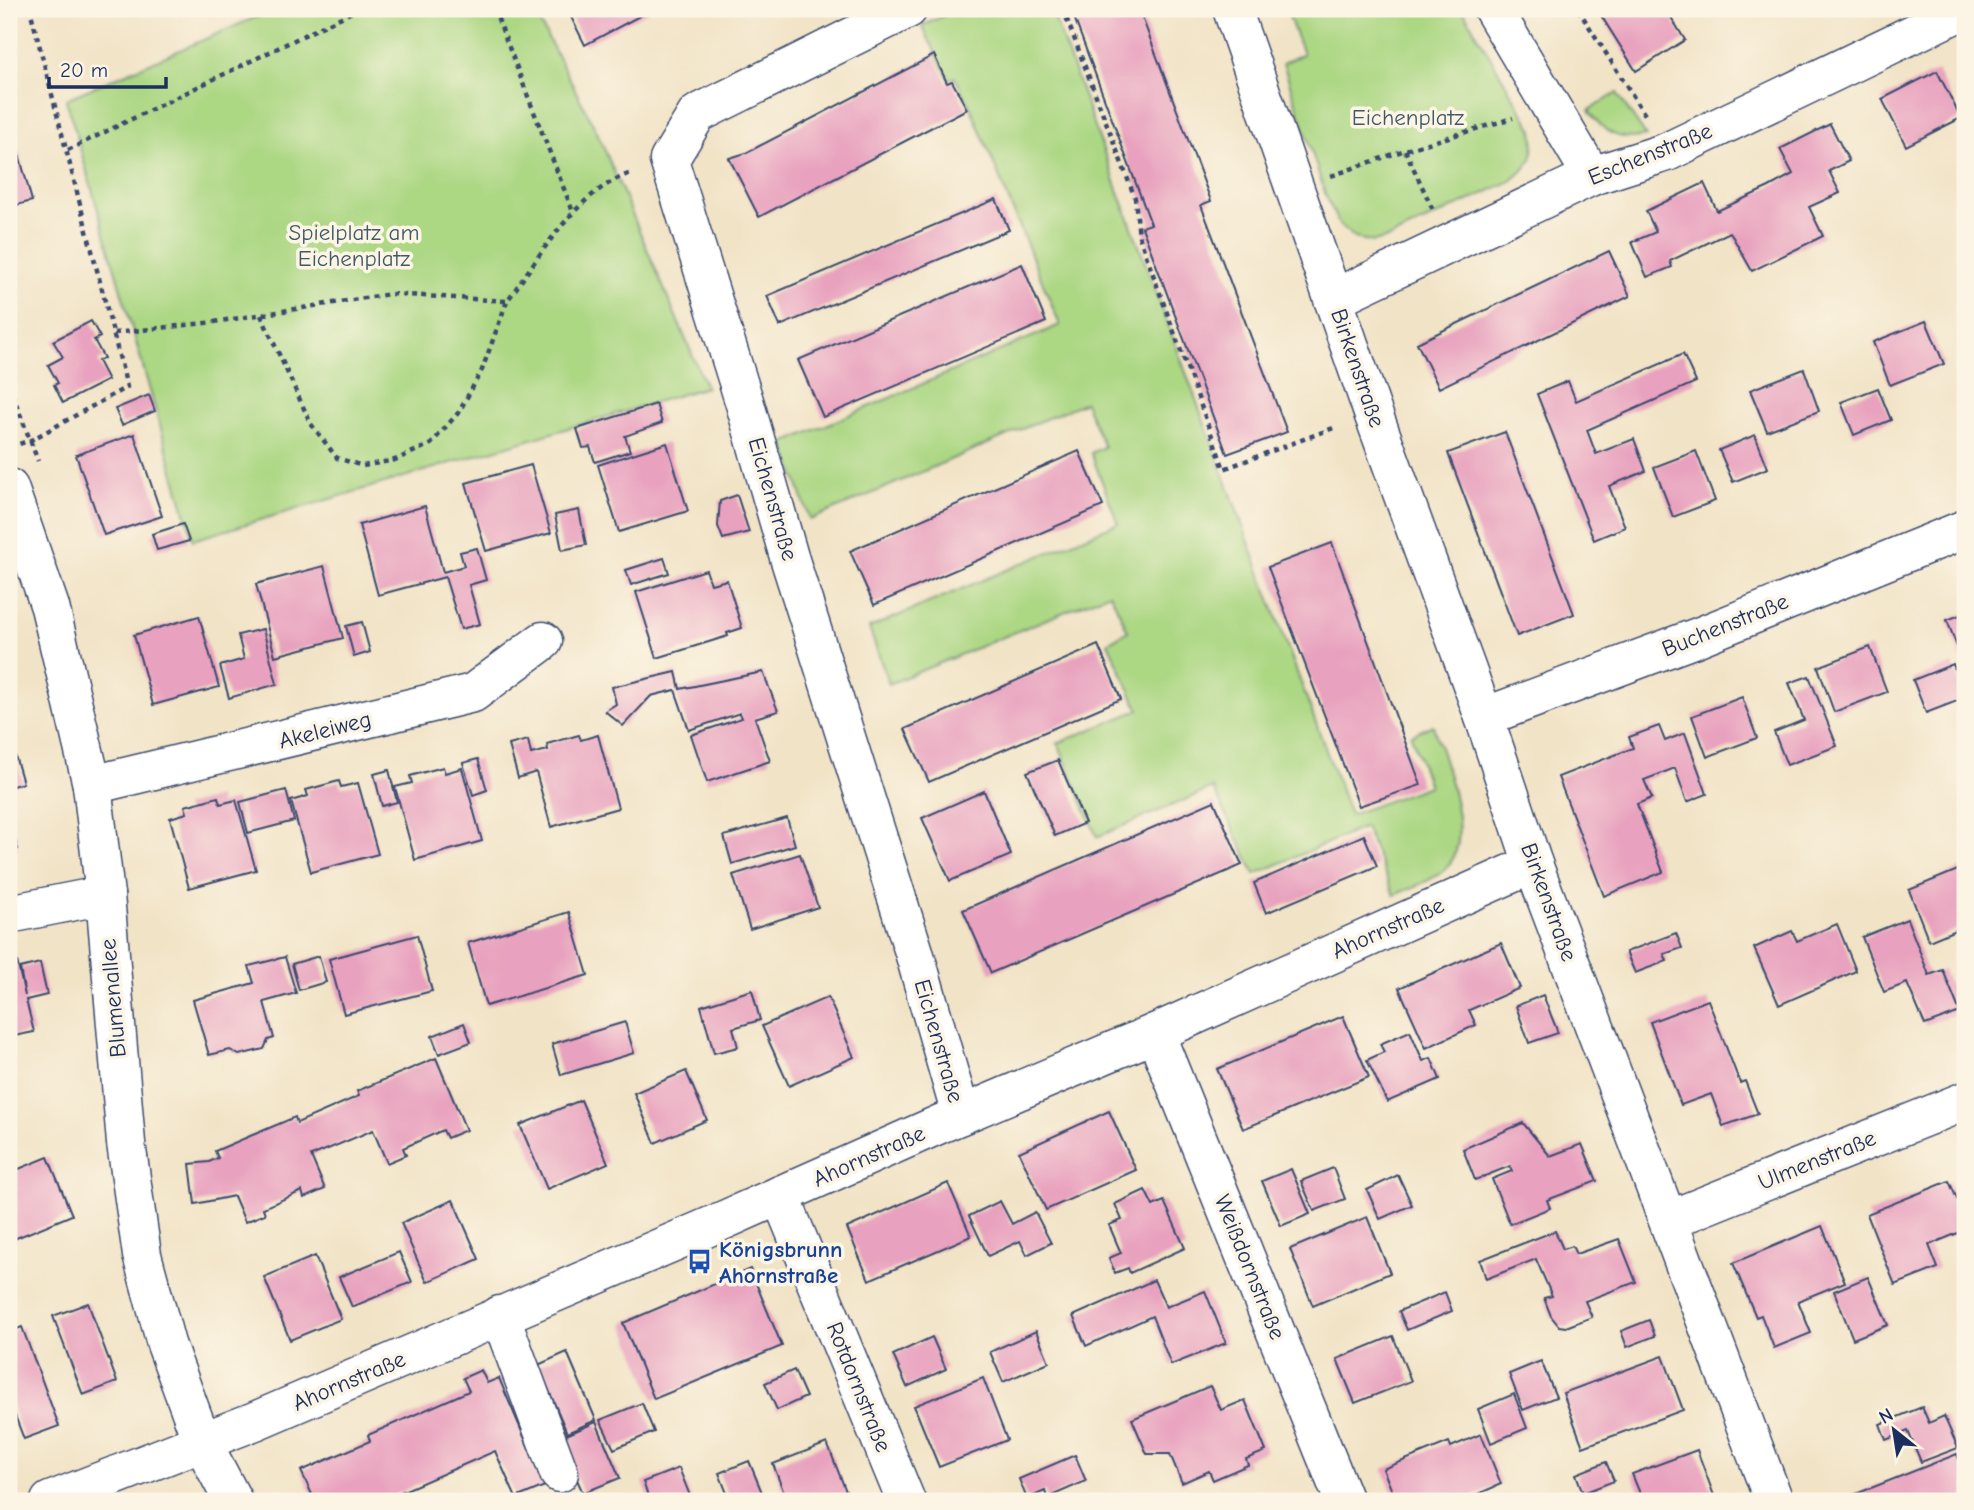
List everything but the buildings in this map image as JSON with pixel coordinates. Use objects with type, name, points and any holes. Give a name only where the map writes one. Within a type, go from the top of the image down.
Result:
[{"type":"street","points":[[669,160],[697,114],[908,9]]},
{"type":"street","points":[[1232,9],[1333,299]]},
{"type":"street","points":[[1493,9],[1592,176]]},
{"type":"street","name":"Eschenstraße","points":[[1333,299],[1592,176],[1667,152],[1965,9]]},
{"type":"street","name":"Eichenstraße","points":[[669,160],[745,404],[783,539],[914,952],[961,1115]]},
{"type":"street","name":"Birkenstraße","points":[[1333,299],[1484,718],[1533,863],[1774,1501]]},
{"type":"street","name":"Blumenallee","points":[[9,488],[50,607],[92,785],[105,895],[126,1143],[142,1255],[166,1344],[202,1442],[233,1501]]},
{"type":"street","name":"Buchenstraße","points":[[1484,718],[1698,637],[1965,529]]},
{"type":"street","name":"Akeleiweg","points":[[92,785],[473,693],[543,641]]},
{"type":"street","name":"Ahornstraße","points":[[50,1501],[202,1442],[780,1195],[1155,1033],[1533,863]]},
{"type":"street","points":[[9,914],[105,895]]},
{"type":"street","name":"Weißdornstraße","points":[[1155,1033],[1344,1501]]},
{"type":"street","name":"Ulmenstraße","points":[[1669,1220],[1965,1101]]},
{"type":"street","name":"Rotdornstraße","points":[[780,1195],[906,1501]]},
{"type":"street","points":[[500,1315],[559,1473]]},
{"type":"path","points":[[9,447],[31,439],[127,387],[30,9]]},
{"type":"path","points":[[68,150],[358,9]]},
{"type":"path","points":[[494,9],[573,212]]},
{"type":"path","points":[[1063,9],[1135,198],[1139,236],[1224,469],[1373,413]]},
{"type":"path","points":[[1578,9],[1667,152]]},
{"type":"path","points":[[1294,189],[1405,150],[1552,106]]},
{"type":"path","points":[[1405,150],[1449,245]]},
{"type":"path","points":[[261,315],[311,424],[337,458],[363,466],[395,460],[431,444],[452,420],[476,384],[507,302],[573,212],[613,179],[669,160]]},
{"type":"path","points":[[114,332],[261,315],[390,294],[507,302]]},
{"type":"green space","name":"Spielplatz am Eichenplatz","points":[[275,9],[533,9],[597,132],[706,387],[193,540],[66,99]]},
{"type":"green space","points":[[957,9],[1051,9],[1350,815],[1429,786],[1411,735],[1433,725],[1455,801],[1458,841],[1453,858],[1443,871],[1432,878],[1394,895],[1365,827],[1255,874],[1213,788],[1097,837],[1058,743],[1139,710],[1108,643],[1128,631],[1110,593],[889,684],[869,628],[1118,523],[1091,453],[1104,447],[1085,402],[810,520],[784,443],[1060,325],[971,108],[955,77],[949,79],[922,26]]},
{"type":"green space","name":"Eichenplatz","points":[[1286,9],[1462,9],[1533,130],[1534,147],[1528,165],[1511,181],[1391,237],[1374,242],[1355,238],[1338,223],[1326,196],[1283,63],[1303,54]]},
{"type":"green space","points":[[1617,93],[1646,136],[1628,138],[1613,134],[1594,118],[1589,110]]},
{"type":"place","name":"Königsbrunn Ahornstraße","points":[[699,1262]]}]
